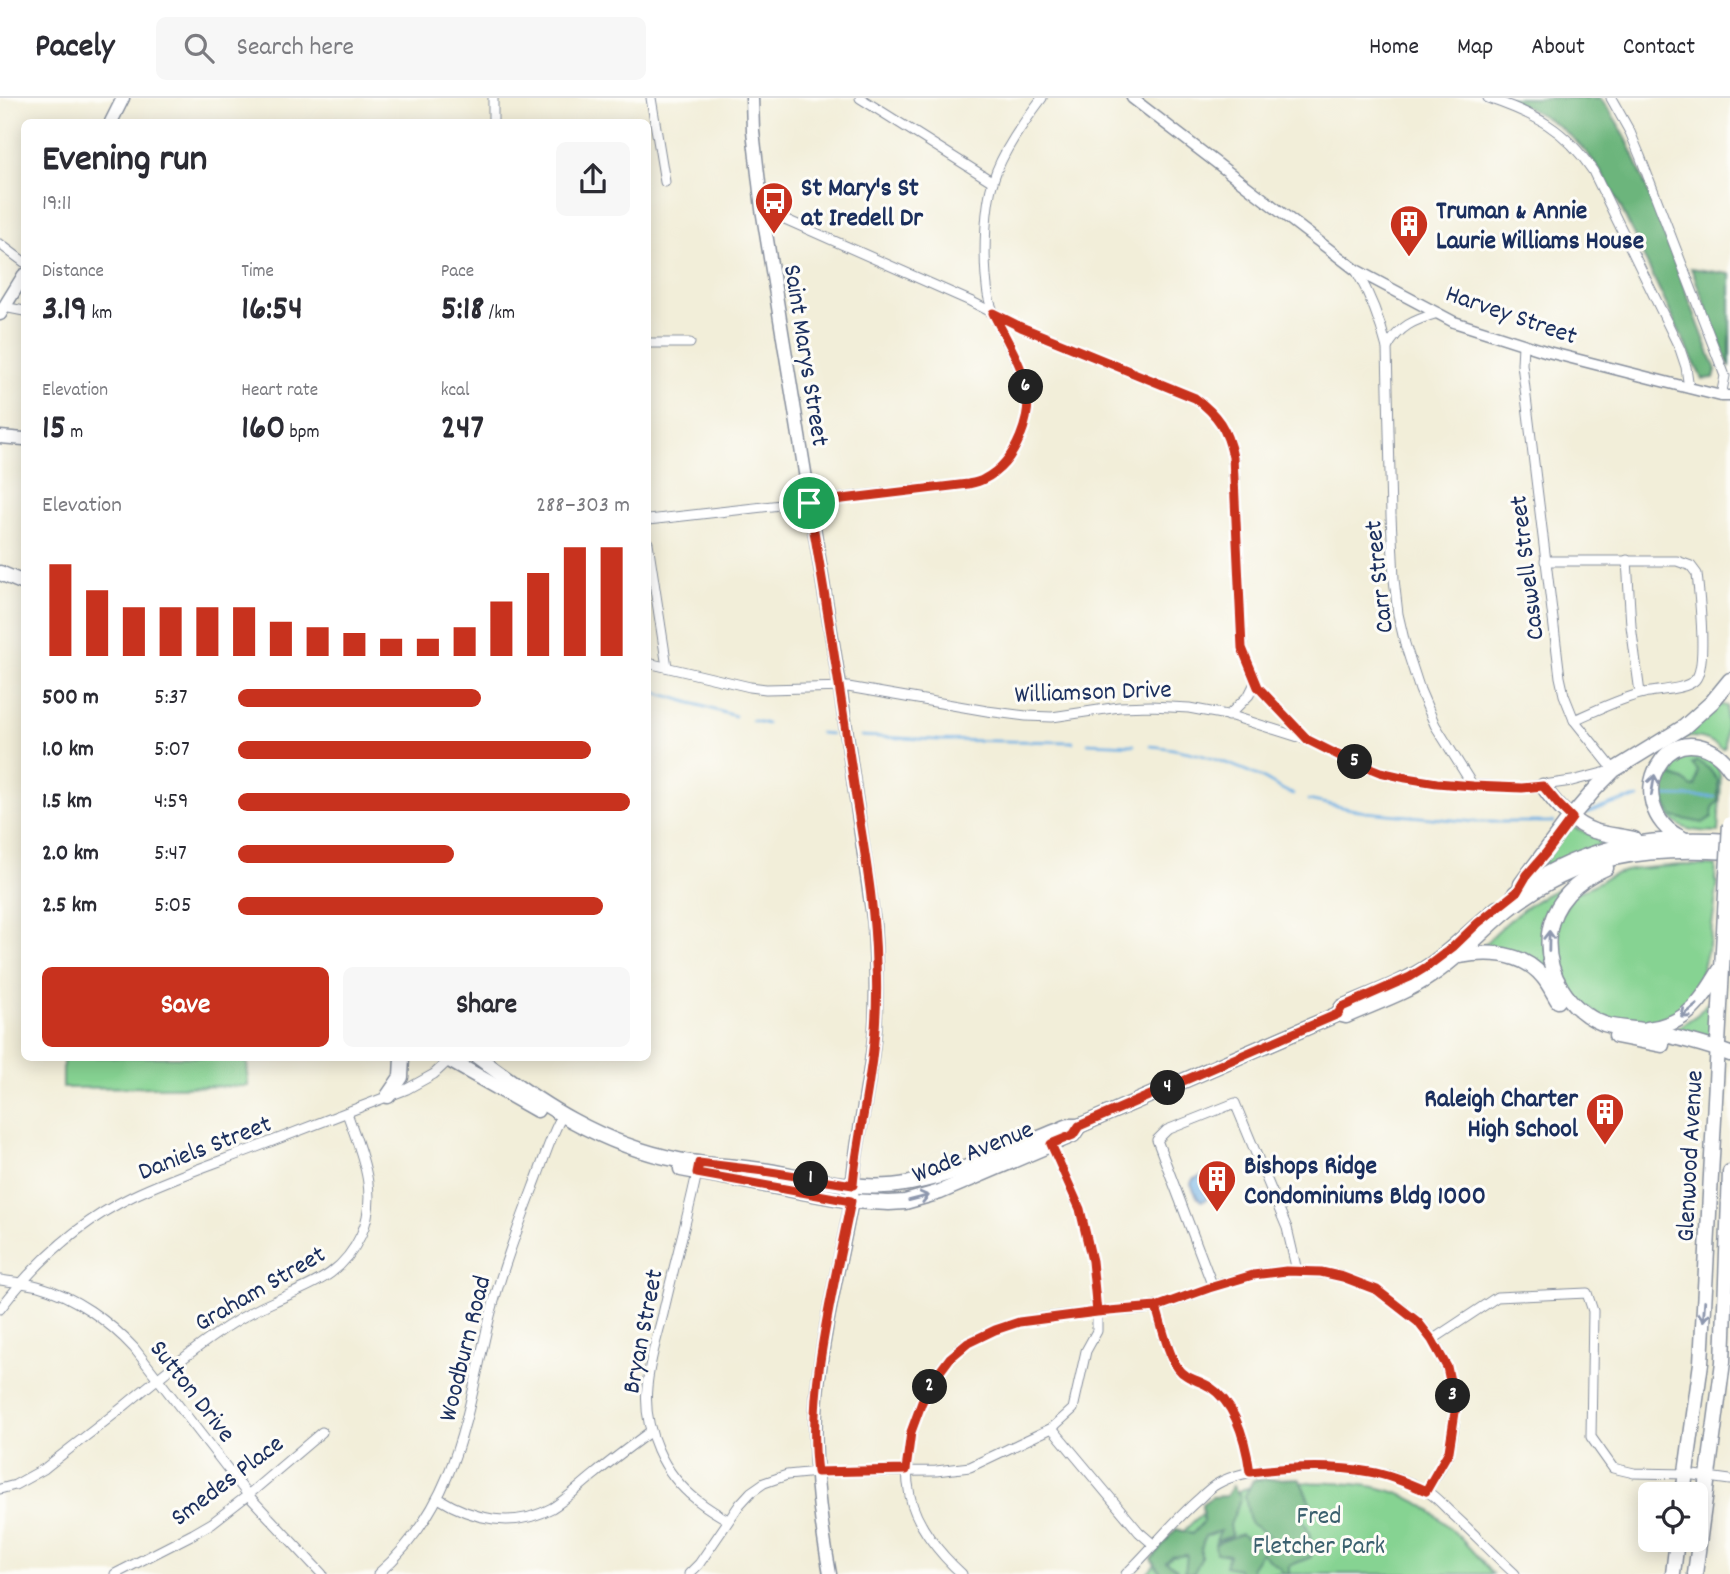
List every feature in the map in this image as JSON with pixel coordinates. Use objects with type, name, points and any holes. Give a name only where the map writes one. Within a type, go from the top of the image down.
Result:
[{"type":"main road","points":[[112,119],[123,98]]},
{"type":"main road","name":"Saint Marys Street","points":[[752,98],[762,209],[840,687],[872,912],[876,964],[874,1032],[869,1078],[854,1164],[851,1201],[822,1352],[815,1429],[819,1507],[830,1574]]},
{"type":"main road","points":[[2,310],[21,280]]},
{"type":"main road","points":[[0,437],[21,439]]},
{"type":"main road","points":[[0,573],[21,582]]},
{"type":"main road","points":[[1517,892],[1527,875],[1572,818],[1614,770],[1684,727],[1712,702],[1730,680]]},
{"type":"main road","points":[[1712,702],[1730,700]]},
{"type":"main road","points":[[1614,770],[1672,746],[1709,748],[1725,760],[1730,769]]},
{"type":"main road","points":[[1684,839],[1668,829],[1657,816],[1651,792],[1654,776],[1662,760],[1669,752],[1686,746]]},
{"type":"main road","points":[[1543,786],[1572,818],[1588,828],[1646,842]]},
{"type":"main road","name":"Glenwood Avenue","points":[[1685,1482],[1701,1363],[1724,1055],[1721,968],[1730,819]]},
{"type":"main road","name":"Wade Avenue","points":[[452,1061],[620,1151],[657,1163],[764,1171],[853,1185],[892,1186],[918,1181],[998,1155],[1069,1126],[1079,1126],[1338,1014],[1342,1007],[1398,983],[1428,966],[1517,892],[1550,871],[1585,856],[1612,847],[1646,842],[1684,839],[1730,841]]},
{"type":"main road","name":"Wade Avenue","points":[[1338,1014],[1346,1016],[1423,981],[1457,956],[1510,909],[1560,877],[1594,863],[1629,855],[1679,850],[1730,852]]},
{"type":"main road","points":[[1629,855],[1621,864],[1583,880],[1566,895],[1555,911],[1549,945],[1550,962],[1567,997],[1582,1012],[1603,1023],[1639,1029],[1665,1026],[1692,1010],[1705,995],[1721,968]]},
{"type":"main road","points":[[1457,956],[1500,954],[1529,964],[1566,1010],[1590,1026],[1609,1034],[1724,1055]]},
{"type":"main road","points":[[1639,1029],[1724,1055]]},
{"type":"main road","points":[[388,1096],[401,1077],[402,1061]]},
{"type":"main road","points":[[469,1061],[508,1079]]},
{"type":"main road","name":"Wade Avenue","points":[[483,1061],[560,1119]]},
{"type":"main road","name":"Wade Avenue","points":[[698,1168],[851,1201],[889,1203],[923,1198],[962,1183],[1073,1135],[1079,1126]]},
{"type":"main road","name":"Glenwood Avenue","points":[[1695,1574],[1723,1362],[1729,1270],[1730,1172]]},
{"type":"main road","points":[[1673,1574],[1676,1552]]},
{"type":"street","points":[[493,98],[493,119]]},
{"type":"street","points":[[651,98],[665,182]]},
{"type":"street","points":[[860,98],[993,182]]},
{"type":"street","points":[[651,520],[968,484],[984,479],[1001,466],[1015,448],[1027,414],[1026,385],[1020,365],[988,298],[985,243],[988,209],[993,182],[1016,137],[1042,98]]},
{"type":"street","name":"Harvey Street","points":[[1132,98],[1356,270],[1454,322],[1523,345],[1726,396]]},
{"type":"street","points":[[1488,98],[1546,122],[1582,154],[1593,171],[1680,349],[1689,388]]},
{"type":"street","points":[[1611,98],[1640,156],[1725,376],[1726,396]]},
{"type":"street","points":[[762,209],[1021,327],[1195,398],[1211,409],[1223,426],[1233,457],[1242,648],[1258,687],[1308,740]]},
{"type":"street","points":[[0,244],[21,260]]},
{"type":"street","name":"Carr Street","points":[[1356,270],[1369,293],[1387,348],[1391,516],[1398,614],[1420,690],[1435,724],[1473,786]]},
{"type":"street","points":[[2,310],[21,310]]},
{"type":"street","points":[[1387,348],[1394,336],[1404,327],[1438,313]]},
{"type":"street","points":[[651,343],[690,343]]},
{"type":"street","name":"Caswell Street","points":[[1523,345],[1522,364],[1560,677],[1573,720],[1614,770]]},
{"type":"street","points":[[1627,560],[1631,626],[1640,693]]},
{"type":"street","points":[[1545,561],[1677,561],[1691,566],[1697,574],[1702,644],[1700,671],[1695,680],[1685,686],[1640,693],[1573,720]]},
{"type":"street","points":[[651,563],[667,667]]},
{"type":"street","name":"Williamson Drive","points":[[651,664],[750,687],[848,687],[1026,716],[1052,717],[1119,707],[1189,708],[1228,716],[1308,740],[1380,772],[1437,783],[1522,788],[1572,781],[1614,770]]},
{"type":"street","points":[[1228,716],[1249,695],[1256,681]]},
{"type":"street","name":"Daniels Street","points":[[0,1309],[38,1263],[71,1235],[106,1211],[133,1196],[425,1081],[444,1061]]},
{"type":"street","points":[[1213,1287],[1157,1140],[1167,1129],[1235,1103],[1287,1228],[1297,1272]]},
{"type":"street","name":"Graham Street","points":[[0,1489],[15,1485],[44,1469],[223,1329],[251,1312],[329,1276],[347,1258],[365,1225],[370,1193],[365,1167],[347,1113]]},
{"type":"street","name":"Woodburn Road","points":[[377,1574],[405,1548],[418,1530],[438,1499],[456,1458],[508,1255],[560,1119]]},
{"type":"street","points":[[689,1574],[751,1492],[776,1478],[817,1472],[936,1471],[970,1468],[1052,1428],[1073,1409],[1086,1351],[1097,1331],[1097,1312],[1092,1261],[1080,1209],[1051,1144]]},
{"type":"street","name":"Bryan Street","points":[[698,1168],[649,1370],[646,1405],[651,1431],[659,1451],[676,1478],[696,1499],[728,1520]]},
{"type":"street","points":[[1707,1270],[1729,1270]]},
{"type":"street","points":[[962,1574],[939,1550],[921,1523],[910,1498],[906,1470],[911,1432],[922,1402],[950,1358],[968,1343],[1019,1322],[1156,1307],[1253,1275],[1286,1271],[1321,1272],[1343,1277],[1377,1290],[1418,1322],[1447,1367],[1455,1412],[1449,1451],[1426,1491]]},
{"type":"street","name":"Sutton Drive","points":[[0,1280],[40,1286],[59,1294],[96,1315],[134,1348],[248,1495],[322,1574]]},
{"type":"street","points":[[1432,1340],[1497,1297],[1587,1293],[1593,1311],[1591,1437],[1613,1468],[1633,1473],[1686,1474],[1730,1480]]},
{"type":"street","points":[[1156,1307],[1175,1365],[1182,1374],[1209,1386],[1232,1413],[1244,1438],[1250,1472]]},
{"type":"street","points":[[1052,1428],[1139,1532],[1154,1545]]},
{"type":"street","points":[[438,1499],[477,1517],[495,1520],[518,1519],[541,1513],[560,1502],[651,1431]]},
{"type":"street","name":"Smedes Place","points":[[115,1574],[212,1523],[322,1432]]},
{"type":"street","points":[[1126,1574],[1186,1510],[1217,1483],[1250,1472],[1344,1469],[1371,1472],[1426,1491],[1457,1517],[1515,1574]]},
{"type":"green space","points":[[1502,98],[1600,98],[1605,104],[1633,153],[1716,370],[1714,378],[1702,379],[1622,209],[1594,163],[1557,125],[1532,110]]},
{"type":"green space","points":[[1691,268],[1730,274],[1730,368]]},
{"type":"green space","points":[[1718,704],[1727,706],[1725,747],[1722,749],[1700,738],[1676,740]]},
{"type":"green space","points":[[1693,753],[1710,758],[1718,768],[1721,782],[1718,832],[1681,826],[1667,814],[1662,804],[1660,792],[1664,770],[1681,755]]},
{"type":"green space","points":[[1698,761],[1718,780],[1718,802],[1713,806],[1712,817],[1703,823],[1673,817],[1663,790],[1668,774],[1692,787],[1696,786],[1698,771],[1692,764]]},
{"type":"green space","points":[[1568,825],[1607,841],[1539,871]]},
{"type":"green space","points":[[1683,865],[1716,866],[1715,881],[1718,882],[1710,940],[1696,993],[1678,1010],[1655,1021],[1629,1024],[1599,1016],[1569,992],[1554,959],[1557,920],[1575,892],[1610,876],[1640,869]]},
{"type":"green space","points":[[1567,885],[1557,898],[1551,978],[1481,948],[1521,912],[1543,896]]},
{"type":"green space","points":[[1708,1002],[1711,1004],[1711,1024],[1706,1042],[1673,1031],[1698,1014]]},
{"type":"green space","points":[[63,1061],[247,1061],[248,1086],[63,1088]]},
{"type":"green space","points":[[1299,1478],[1311,1504],[1300,1515],[1310,1534],[1311,1557],[1289,1566],[1289,1574],[1282,1574],[1280,1568],[1261,1553],[1251,1568],[1254,1574],[1240,1574],[1238,1569],[1225,1566],[1229,1555],[1216,1553],[1215,1544],[1241,1534],[1256,1544],[1269,1544],[1270,1536],[1250,1523],[1245,1496],[1253,1480]]},
{"type":"green space","name":"Fred Fletcher Park","points":[[1279,1482],[1357,1484],[1376,1487],[1412,1499],[1446,1525],[1493,1574],[1147,1574],[1189,1526],[1213,1505],[1245,1488]]},
{"type":"green space","points":[[1233,1486],[1241,1497],[1230,1525],[1232,1536],[1216,1541],[1220,1531],[1205,1536],[1201,1559],[1193,1574],[1185,1572],[1187,1555],[1172,1557],[1166,1562],[1177,1569],[1173,1574],[1162,1574],[1151,1559],[1176,1529],[1192,1534],[1203,1522],[1202,1504],[1212,1497],[1226,1496]]},
{"type":"water","points":[[1205,1175],[1222,1175],[1226,1186],[1201,1201],[1191,1184],[1193,1179]]},
{"type":"waterway","points":[[651,691],[735,716]]},
{"type":"waterway","points":[[752,720],[767,724]]},
{"type":"waterway","points":[[820,733],[831,734]]},
{"type":"waterway","points":[[861,736],[1073,742]]},
{"type":"waterway","points":[[1088,743],[1134,745]]},
{"type":"waterway","points":[[1150,746],[1219,761],[1258,776],[1293,794]]},
{"type":"waterway","points":[[1661,796],[1715,797]]},
{"type":"waterway","points":[[1586,813],[1639,798]]},
{"type":"waterway","points":[[1308,800],[1365,812],[1476,822],[1554,822]]},
{"type":"place","name":"St Mary's St at Iredell Dr","points":[[774,235]]},
{"type":"place","name":"Truman & Annie Laurie Williams House","points":[[1409,258]]},
{"type":"place","name":"Raleigh Charter High School","points":[[1605,1146]]},
{"type":"place","name":"Bishops Ridge Condominiums Bldg 1000","points":[[1217,1213]]},
{"type":"route","points":[[809,503],[840,687],[874,924],[874,1032],[853,1185],[699,1163],[697,1173],[851,1201],[822,1352],[815,1429],[817,1472],[906,1470],[911,1432],[922,1402],[950,1358],[968,1343],[1019,1322],[1097,1312],[1156,1307],[1175,1365],[1182,1374],[1209,1386],[1232,1413],[1244,1438],[1250,1472],[1344,1469],[1371,1472],[1426,1491],[1449,1451],[1455,1412],[1447,1367],[1418,1322],[1377,1290],[1321,1272],[1286,1271],[1253,1275],[1156,1307],[1134,1310],[1097,1312],[1092,1261],[1080,1209],[1051,1144],[1073,1135],[1079,1126],[1338,1014],[1342,1007],[1398,983],[1428,966],[1517,892],[1527,875],[1572,818],[1543,786],[1473,786],[1406,778],[1380,772],[1308,740],[1258,687],[1242,648],[1233,457],[1223,426],[1211,409],[1195,398],[993,313],[1020,365],[1026,385],[1027,414],[1015,448],[1001,466],[984,479],[968,484],[809,503]]}]
